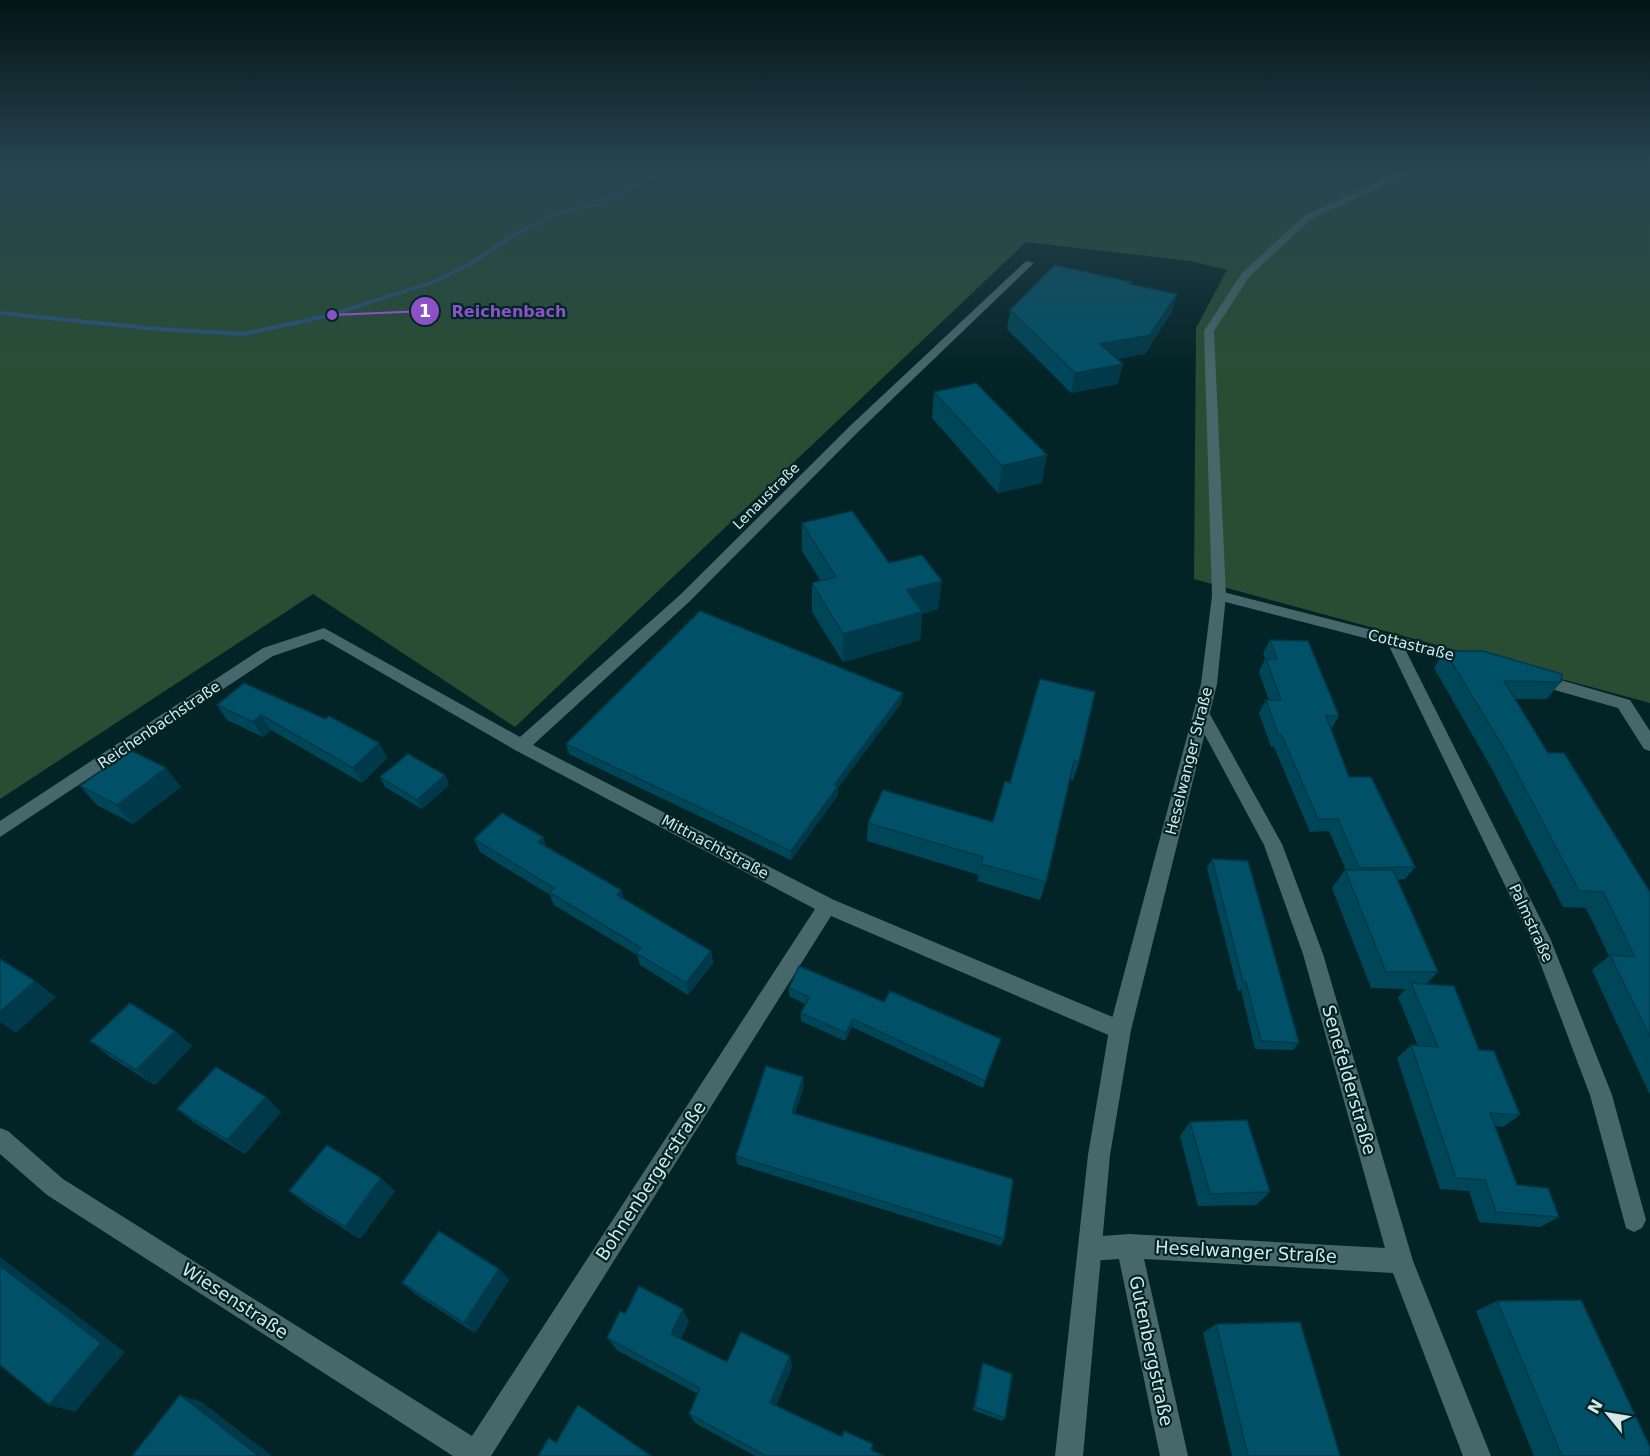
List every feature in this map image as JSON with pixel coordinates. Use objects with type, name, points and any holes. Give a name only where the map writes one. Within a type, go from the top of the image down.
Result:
[{"type":"street","name":"Heselwanger Straße","points":[[1069,1456],[1099,1155],[1120,1030],[1209,684],[1219,596],[1209,331],[1245,275],[1286,237]]},
{"type":"street","name":"Lenaustraße","points":[[521,746],[685,598],[854,429],[1029,263]]},
{"type":"street","name":"Cottastraße","points":[[1219,596],[1477,662]]},
{"type":"street","name":"Mittnachtstraße","points":[[324,633],[521,746],[827,906],[1120,1030]]},
{"type":"street","name":"Reichenbachstraße","points":[[0,830],[268,652],[324,633]]},
{"type":"street","name":"Palmstraße","points":[[1393,640],[1540,938],[1601,1095],[1634,1220]]},
{"type":"street","points":[[1522,675],[1624,704],[1650,745]]},
{"type":"street","name":"Senefelderstraße","points":[[1201,714],[1274,843],[1313,954],[1401,1261],[1477,1456]]},
{"type":"street","name":"Bohnenbergerstraße","points":[[476,1455],[827,906]]},
{"type":"street","name":"Wiesenstraße","points":[[0,1139],[55,1186],[476,1455]]},
{"type":"street","name":"Heselwanger Straße","points":[[1090,1250],[1129,1246],[1401,1261]]},
{"type":"street","name":"Gutenbergstraße","points":[[1129,1246],[1174,1456]]},
{"type":"green space","points":[[0,237],[1650,237],[1650,703],[1194,579],[1196,328],[1227,270],[1190,261],[1026,242],[515,727],[313,594],[0,799]]},
{"type":"building","points":[[1054,265],[1177,294],[1150,335],[1100,344],[1123,364],[1075,373],[1010,310]]},
{"type":"building","points":[[976,383],[1047,455],[1002,466],[934,392]]},
{"type":"building","points":[[852,511],[889,563],[922,555],[942,581],[907,590],[922,612],[843,634],[812,583],[836,577],[802,523]]},
{"type":"building","points":[[700,611],[903,693],[834,785],[838,786],[791,851],[566,744]]},
{"type":"building","points":[[1270,640],[1308,641],[1339,716],[1326,716],[1349,777],[1371,777],[1415,867],[1359,868],[1338,819],[1318,819],[1281,734],[1278,734],[1266,700],[1281,700],[1266,659],[1277,659]]},
{"type":"building","points":[[1445,651],[1483,651],[1562,674],[1561,682],[1504,681],[1548,753],[1564,753],[1650,892],[1650,1037],[1610,955],[1635,957],[1603,892],[1579,891],[1506,752]]},
{"type":"building","points":[[1040,679],[1095,692],[1079,762],[1074,761],[1046,882],[981,864],[983,857],[868,823],[883,790],[993,822],[1005,781],[1010,783]]},
{"type":"building","points":[[244,683],[325,719],[329,716],[379,743],[353,768],[261,715],[253,722],[217,705]]},
{"type":"building","points":[[130,750],[166,768],[117,805],[80,786]]},
{"type":"building","points":[[408,754],[445,775],[417,800],[380,777]]},
{"type":"building","points":[[502,813],[543,837],[538,842],[621,890],[617,895],[711,951],[686,983],[636,953],[641,948],[549,892],[554,888],[474,839]]},
{"type":"building","points":[[1212,859],[1248,861],[1299,1043],[1261,1041],[1246,982],[1243,982]]},
{"type":"building","points":[[1345,870],[1393,870],[1438,972],[1386,972]]},
{"type":"building","points":[[0,959],[35,981],[0,1012]]},
{"type":"building","points":[[799,966],[884,1002],[890,991],[1001,1039],[985,1081],[853,1019],[846,1033],[801,1013],[809,997],[789,988]]},
{"type":"building","points":[[1411,983],[1454,986],[1479,1050],[1494,1051],[1520,1115],[1490,1113],[1517,1185],[1548,1188],[1559,1217],[1496,1212],[1485,1180],[1456,1178],[1411,1045],[1438,1047]]},
{"type":"building","points":[[130,1003],[175,1031],[136,1070],[90,1041]]},
{"type":"building","points":[[766,1066],[803,1077],[792,1113],[1013,1179],[1004,1239],[736,1156]]},
{"type":"building","points":[[216,1067],[266,1097],[227,1140],[177,1109]]},
{"type":"building","points":[[1247,1120],[1270,1192],[1210,1194],[1190,1122]]},
{"type":"building","points":[[327,1145],[381,1178],[345,1227],[289,1191]]},
{"type":"building","points":[[439,1231],[499,1269],[464,1323],[402,1283]]},
{"type":"building","points":[[0,1266],[101,1343],[49,1405],[0,1365]]},
{"type":"building","points":[[639,1286],[683,1309],[671,1334],[727,1362],[741,1332],[790,1356],[770,1403],[842,1437],[844,1431],[873,1444],[871,1450],[884,1456],[766,1456],[689,1414],[700,1388],[607,1338],[620,1311],[625,1314]]},
{"type":"building","points":[[1581,1300],[1650,1447],[1650,1456],[1562,1456],[1497,1301]]},
{"type":"building","points":[[1300,1322],[1340,1456],[1248,1456],[1216,1324]]},
{"type":"building","points":[[983,1363],[1012,1374],[1005,1418],[975,1407]]},
{"type":"building","points":[[180,1395],[259,1456],[132,1456]]},
{"type":"building","points":[[578,1405],[651,1456],[538,1456],[549,1438],[556,1443]]},
{"type":"waterway","points":[[0,313],[157,329],[244,334],[332,315],[433,282],[470,264],[511,237]]},
{"type":"place","name":"Reichenbach","points":[[332,315]]}]
